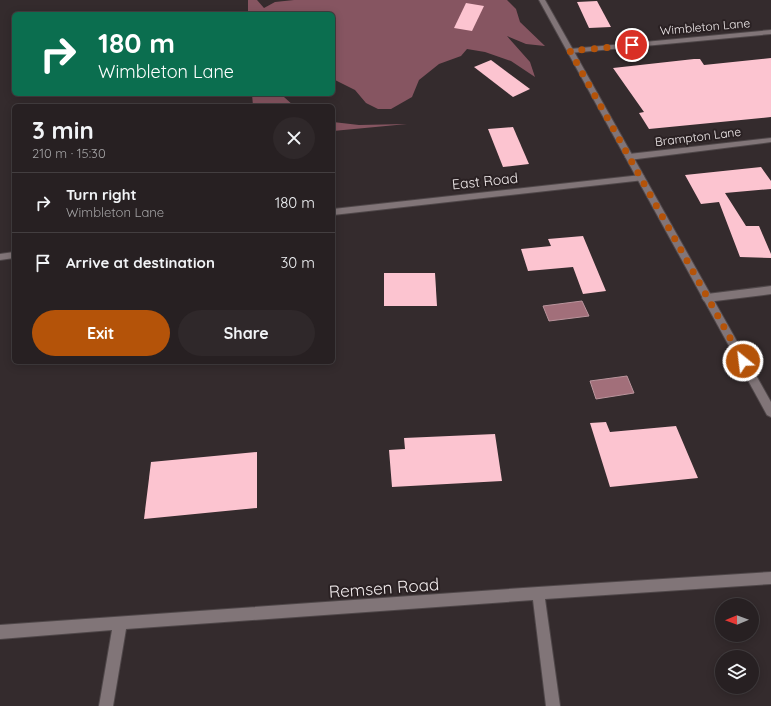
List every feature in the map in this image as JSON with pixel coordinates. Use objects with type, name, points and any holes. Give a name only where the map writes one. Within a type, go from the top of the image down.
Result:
[{"type":"street","points":[[542,0],[771,412]]},
{"type":"street","name":"Wimbleton Lane","points":[[570,51],[771,32]]},
{"type":"street","name":"Brampton Lane","points":[[629,157],[771,140]]},
{"type":"street","name":"East Road","points":[[335,212],[641,178]]},
{"type":"street","points":[[0,257],[12,255]]},
{"type":"street","points":[[707,298],[771,290]]},
{"type":"street","name":"Remsen Road","points":[[0,632],[538,593],[771,578]]},
{"type":"street","points":[[538,593],[553,706]]},
{"type":"street","points":[[106,706],[120,624]]},
{"type":"shaded area","points":[[248,0],[257,0],[264,8],[275,2],[294,0],[507,0],[516,9],[520,22],[545,46],[526,44],[507,36],[530,62],[535,77],[511,61],[485,52],[467,49],[461,56],[439,64],[419,80],[412,97],[391,109],[378,109],[366,103],[355,90],[335,80],[335,12],[248,12]]},
{"type":"shaded area","points":[[252,96],[284,96],[292,104],[253,104]]},
{"type":"shaded area","points":[[335,122],[359,125],[407,124],[335,131]]},
{"type":"shaded area","points":[[582,301],[589,316],[549,321],[543,306]]},
{"type":"shaded area","points":[[627,376],[634,393],[596,399],[590,381]]},
{"type":"building","points":[[597,1],[611,27],[589,28],[577,2]]},
{"type":"building","points":[[466,3],[484,6],[472,31],[454,28]]},
{"type":"building","points":[[771,58],[771,117],[649,129],[639,113],[644,112],[613,68],[694,59],[700,59],[704,65]]},
{"type":"building","points":[[491,60],[530,89],[513,97],[474,67]]},
{"type":"building","points":[[513,127],[529,164],[503,167],[488,129]]},
{"type":"building","points":[[761,167],[771,181],[771,189],[725,193],[746,226],[759,226],[771,254],[771,258],[740,257],[719,202],[701,204],[685,175]]},
{"type":"building","points":[[583,236],[606,291],[583,294],[573,267],[528,271],[521,249],[551,246],[548,239]]},
{"type":"building","points":[[384,273],[435,273],[437,306],[384,306]]},
{"type":"building","points":[[606,422],[610,432],[676,426],[698,478],[610,487],[590,423]]},
{"type":"building","points":[[495,434],[502,481],[392,487],[389,450],[405,449],[404,438]]},
{"type":"building","points":[[257,452],[257,508],[144,519],[151,462]]},
{"type":"route","points":[[632,45],[570,51],[743,361]]}]
